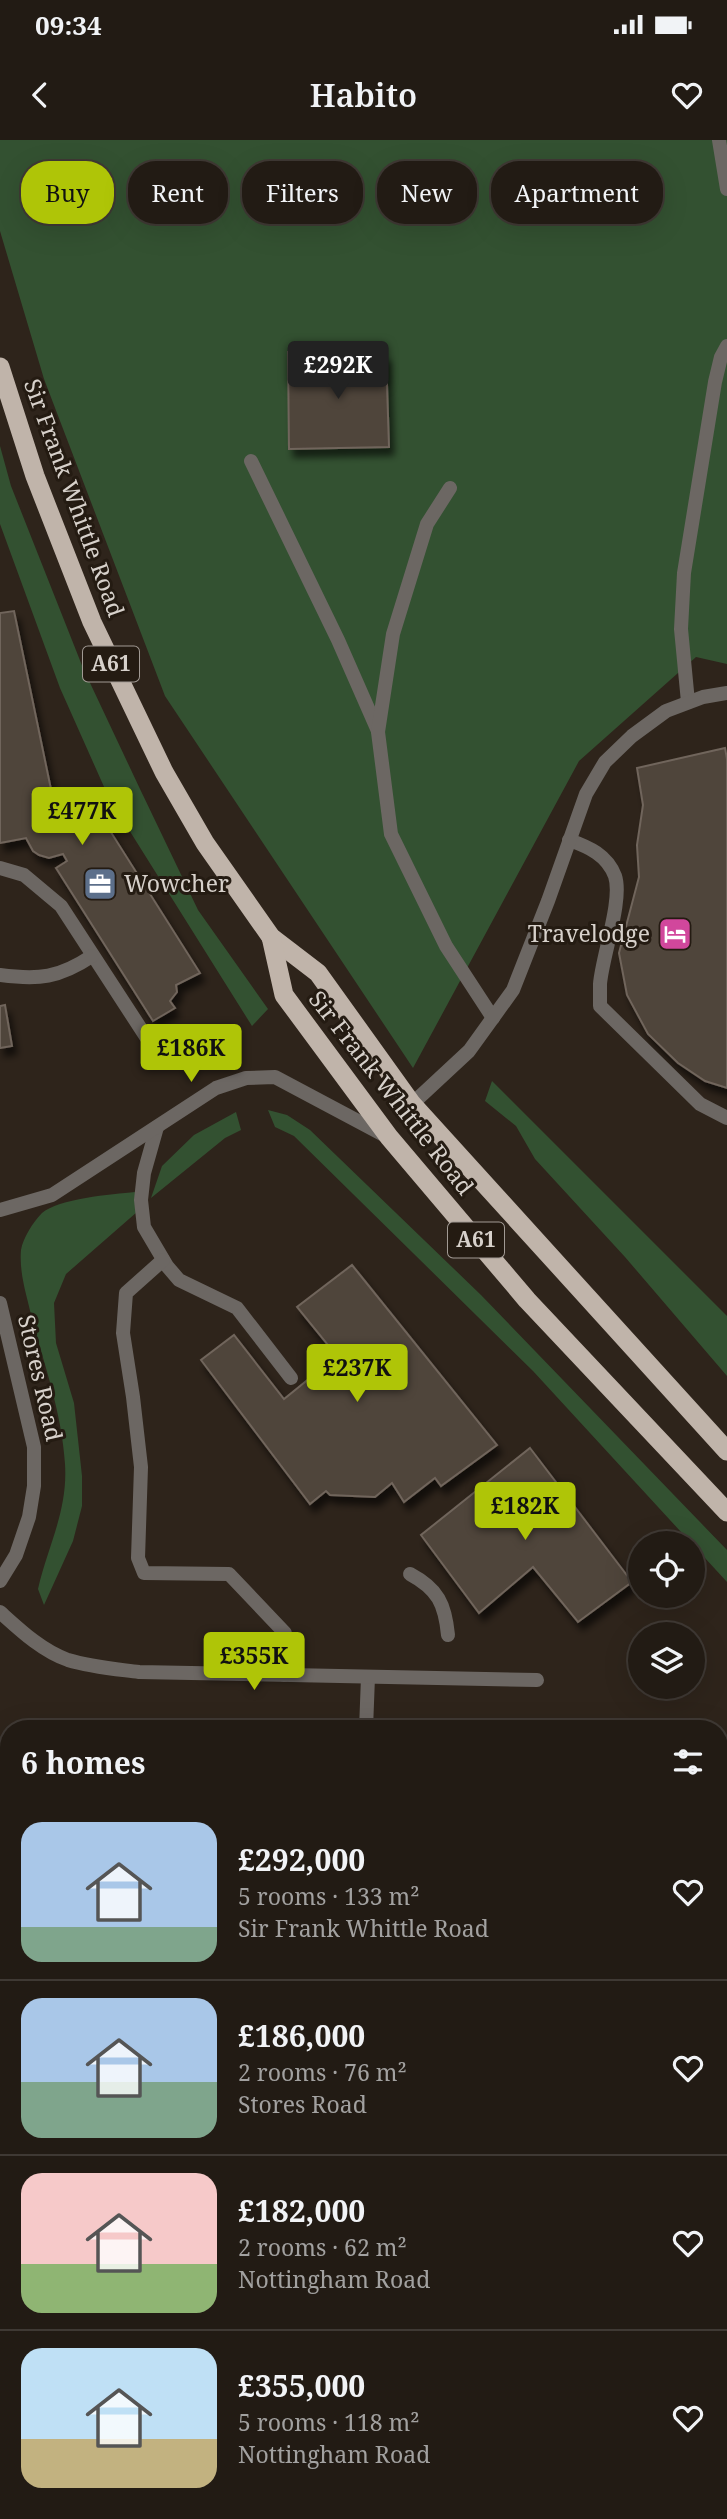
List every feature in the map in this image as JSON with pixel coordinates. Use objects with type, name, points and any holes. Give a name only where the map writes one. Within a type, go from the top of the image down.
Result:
[{"type":"highway","name":"Sir Frank Whittle Road","points":[[0,367],[35,475],[92,622],[164,772],[205,843],[271,937],[318,973],[412,1104],[727,1451]]},
{"type":"highway","name":"Sir Frank Whittle Road","points":[[271,937],[284,995],[389,1137],[527,1300],[727,1512]]},
{"type":"street","points":[[719,140],[727,189]]},
{"type":"street","points":[[688,702],[681,629],[684,573],[715,382],[727,346]]},
{"type":"street","points":[[251,461],[338,640],[378,732]]},
{"type":"street","points":[[450,488],[427,524],[393,634],[378,732],[391,834],[446,946],[493,1018]]},
{"type":"street","points":[[412,1104],[469,1051],[513,990],[586,793],[605,762],[666,711],[688,702],[727,693]]},
{"type":"street","points":[[569,840],[590,848],[604,858],[615,877],[612,930],[600,983],[600,1006],[700,1104],[727,1118]]},
{"type":"street","points":[[0,868],[24,875],[61,906],[152,1046]]},
{"type":"street","points":[[0,975],[31,979],[57,974],[70,971],[92,956]]},
{"type":"street","points":[[0,1210],[52,1195],[216,1088],[246,1078],[275,1077],[389,1137]]},
{"type":"street","points":[[157,1127],[144,1173],[141,1200],[144,1227],[178,1280],[237,1308],[291,1378]]},
{"type":"street","points":[[163,1260],[126,1293],[123,1333],[141,1468],[138,1558],[144,1573],[229,1574],[285,1633],[284,1675]]},
{"type":"street","name":"Stores Road","points":[[0,1303],[34,1447],[29,1517],[16,1555],[0,1581]]},
{"type":"street","points":[[410,1574],[425,1582],[445,1609],[448,1635]]},
{"type":"street","points":[[0,1612],[28,1638],[66,1659],[139,1672],[537,1681]]},
{"type":"street","points":[[366,1720],[368,1678]]},
{"type":"green space","points":[[0,140],[727,140],[727,664],[696,657],[579,761],[413,1068],[165,696],[44,379],[0,231]]},
{"type":"green space","points":[[0,446],[11,486],[83,668],[140,789],[198,910],[268,1009],[252,1026],[109,798],[60,688],[0,524]]},
{"type":"green space","points":[[492,1081],[727,1316],[727,1376],[625,1257],[535,1159],[516,1126],[485,1101]]},
{"type":"green space","points":[[268,1110],[287,1115],[310,1130],[481,1295],[727,1550],[727,1582],[705,1558],[705,1531],[680,1531],[533,1371],[294,1136],[275,1127]]},
{"type":"green space","points":[[236,1112],[241,1130],[225,1138],[151,1198],[162,1166],[194,1135]]},
{"type":"green space","points":[[135,1192],[137,1212],[66,1274],[54,1303],[56,1343],[74,1403],[82,1476],[82,1506],[73,1541],[44,1605],[38,1589],[60,1513],[65,1464],[57,1409],[24,1285],[21,1250],[32,1225],[50,1208],[86,1198]]},
{"type":"building","points":[[288,352],[386,354],[389,447],[289,449]]},
{"type":"building","points":[[14,611],[53,799],[33,803],[35,812],[44,807],[61,808],[74,820],[95,807],[200,973],[176,985],[177,992],[170,1001],[175,1008],[153,1021],[56,868],[67,861],[63,854],[49,858],[39,855],[33,851],[26,838],[0,843],[0,613]]},
{"type":"building","name":"Travelodge","points":[[725,748],[727,1088],[705,1081],[678,1063],[648,1034],[627,995],[619,953],[639,877],[637,845],[643,805],[637,768]]},
{"type":"building","points":[[5,1005],[12,1046],[0,1048],[0,1006]]},
{"type":"building","points":[[352,1265],[497,1445],[441,1486],[435,1478],[404,1502],[392,1483],[375,1497],[330,1495],[326,1491],[310,1504],[201,1360],[234,1335],[284,1399],[337,1356],[297,1307]]},
{"type":"building","points":[[530,1448],[628,1577],[628,1585],[578,1622],[533,1567],[479,1613],[421,1535]]},
{"type":"place","name":"Wowcher","points":[[100,884]]},
{"type":"place","name":"Travelodge","points":[[675,934]]}]
